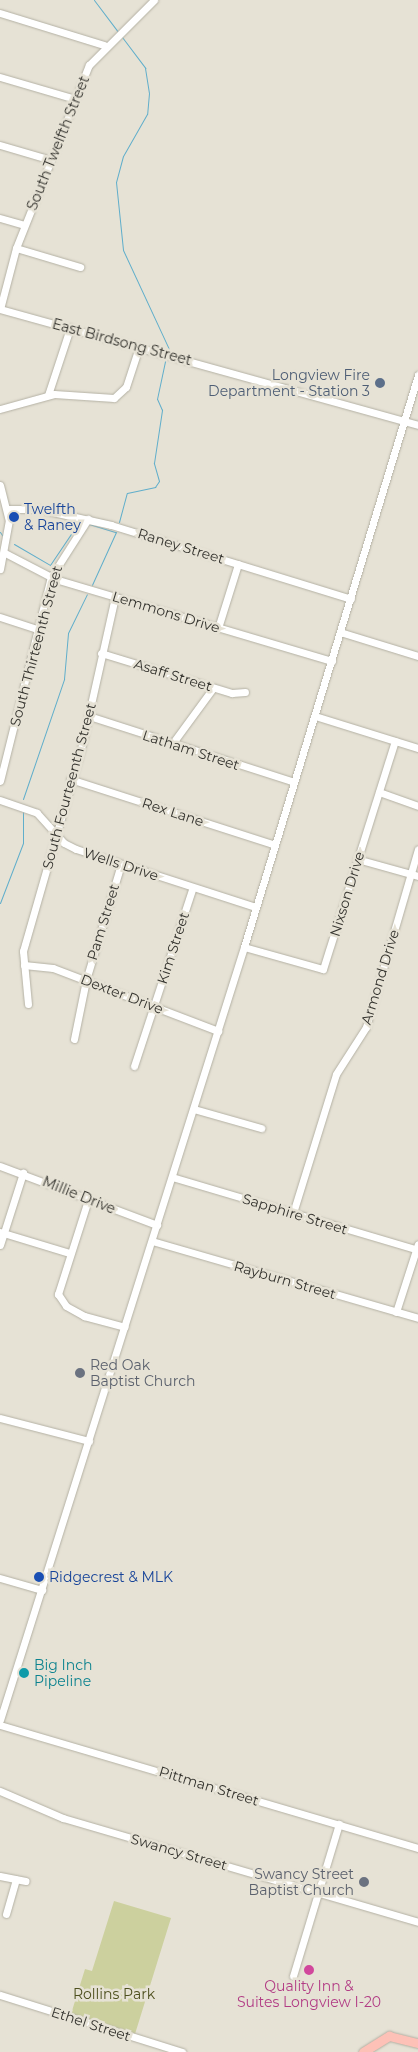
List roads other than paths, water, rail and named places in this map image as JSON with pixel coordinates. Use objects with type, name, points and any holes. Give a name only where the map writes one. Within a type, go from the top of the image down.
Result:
[{"type":"main road","points":[[363,2052],[389,2036],[418,2043]]},
{"type":"street","name":"South Twelfth Street","points":[[0,309],[24,225],[89,65],[104,45],[154,0]]},
{"type":"street","points":[[0,13],[104,45]]},
{"type":"street","points":[[0,77],[75,99]]},
{"type":"street","points":[[0,145],[51,160]]},
{"type":"street","points":[[0,218],[24,225]]},
{"type":"street","points":[[16,248],[80,267]]},
{"type":"street","name":"East Birdsong Street","points":[[0,309],[418,425]]},
{"type":"street","points":[[48,395],[70,328]]},
{"type":"street","points":[[0,409],[48,395],[102,401],[118,396],[126,387],[139,347]]},
{"type":"street","points":[[0,1720],[194,1109],[418,374]]},
{"type":"street","points":[[0,484],[8,509],[5,553],[0,569]]},
{"type":"street","name":"Raney Street","points":[[8,509],[36,508],[88,519],[350,599]]},
{"type":"street","name":"South Thirteenth Street","points":[[0,781],[40,630],[51,577],[88,519]]},
{"type":"street","name":"Lemmons Drive","points":[[5,553],[51,577],[332,661]]},
{"type":"street","points":[[218,628],[238,564]]},
{"type":"street","name":"South Fourteenth Street","points":[[28,1004],[23,951],[70,778],[89,716],[101,653],[115,596]]},
{"type":"street","points":[[0,617],[40,630]]},
{"type":"street","points":[[340,632],[418,656]]},
{"type":"street","name":"Asaff Street","points":[[101,653],[214,688],[245,692]]},
{"type":"street","points":[[172,744],[214,688]]},
{"type":"street","name":"Latham Street","points":[[89,716],[294,782]]},
{"type":"street","points":[[315,716],[418,748]]},
{"type":"street","name":"Nixson Drive","points":[[244,947],[322,969],[395,740]]},
{"type":"street","name":"Rex Lane","points":[[70,778],[275,845]]},
{"type":"street","points":[[379,792],[418,806]]},
{"type":"street","name":"Wells Drive","points":[[0,800],[38,813],[55,834],[76,849],[256,907]]},
{"type":"street","name":"Armond Drive","points":[[293,1213],[336,1074],[366,1027],[414,875],[418,849]]},
{"type":"street","points":[[357,859],[414,875]]},
{"type":"street","name":"Pam Street","points":[[74,1039],[86,980],[121,864]]},
{"type":"street","name":"Kim Street","points":[[134,1066],[193,887]]},
{"type":"street","name":"Dexter Drive","points":[[24,965],[43,965],[218,1031]]},
{"type":"street","points":[[194,1109],[261,1128]]},
{"type":"street","name":"Millie Drive","points":[[0,1166],[23,1173],[88,1200],[157,1225]]},
{"type":"street","points":[[0,1245],[2,1233],[23,1173]]},
{"type":"street","name":"Sapphire Street","points":[[172,1177],[417,1248]]},
{"type":"street","points":[[88,1200],[69,1253],[59,1296],[84,1316],[125,1327]]},
{"type":"street","points":[[2,1233],[69,1253]]},
{"type":"street","name":"Rayburn Street","points":[[152,1241],[418,1318]]},
{"type":"street","points":[[396,1312],[417,1248]]},
{"type":"street","points":[[0,1418],[89,1441]]},
{"type":"street","points":[[0,1578],[42,1590]]},
{"type":"street","points":[[0,1691],[8,1694]]},
{"type":"street","name":"Pittman Street","points":[[0,1725],[418,1848]]},
{"type":"street","name":"Swancy Street","points":[[0,1792],[63,1818],[418,1922]]},
{"type":"street","points":[[293,1976],[340,1824]]},
{"type":"street","points":[[0,1876],[26,1880]]},
{"type":"street","points":[[6,1914],[16,1879]]},
{"type":"street","name":"Ethel Street","points":[[0,1995],[182,2052]]},
{"type":"waterway","points":[[94,0],[117,31]]},
{"type":"waterway","points":[[122,37],[145,68],[149,93],[147,114],[123,156],[116,182],[123,250],[169,349]]},
{"type":"waterway","points":[[119,522],[127,493],[155,487],[159,481],[154,463],[162,410],[157,399],[165,361]]},
{"type":"waterway","points":[[14,544],[50,565],[79,522]]},
{"type":"waterway","points":[[89,524],[116,532],[92,585]]},
{"type":"waterway","points":[[23,799],[64,679],[68,633],[87,594]]},
{"type":"waterway","points":[[0,903],[23,843],[23,812]]},
{"type":"place","name":"Longview Fire Department - Station 3","points":[[380,383]]},
{"type":"place","name":"Twelfth & Raney","points":[[14,517]]},
{"type":"place","name":"Red Oak Baptist Church","points":[[80,1373]]},
{"type":"place","name":"Ridgecrest & MLK","points":[[39,1577]]},
{"type":"place","name":"Big Inch Pipeline","points":[[24,1673]]},
{"type":"place","name":"Swancy Street Baptist Church","points":[[364,1882]]},
{"type":"place","name":"Quality Inn & Suites Longview I-20","points":[[309,1970]]},
{"type":"park label","name":"Rollins Park","points":[[114,1994]]}]
